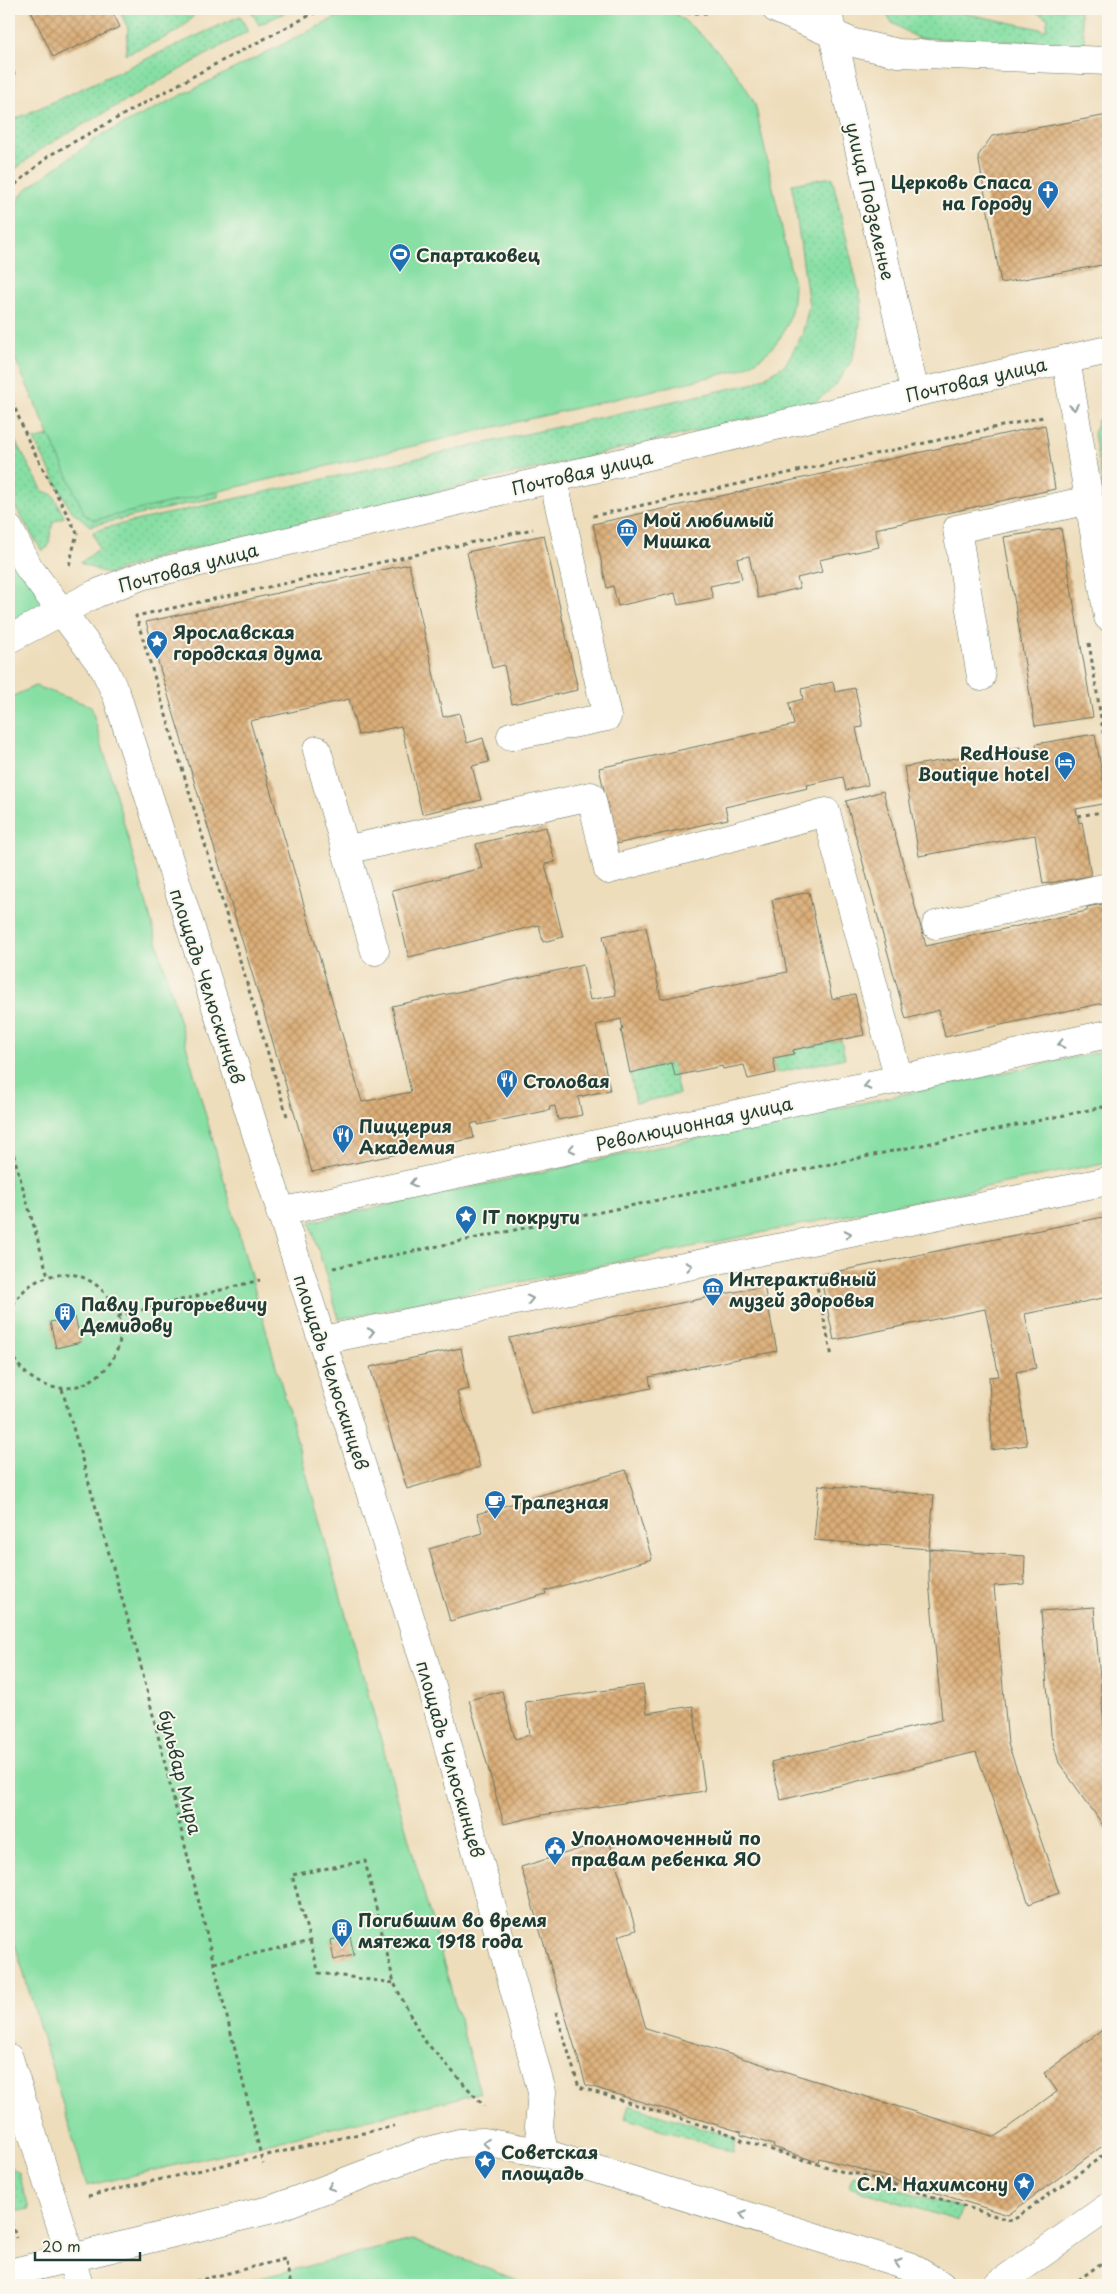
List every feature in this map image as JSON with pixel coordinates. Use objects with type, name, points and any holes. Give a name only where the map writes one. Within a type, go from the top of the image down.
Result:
[{"type":"street","points":[[776,9],[833,35],[876,49],[906,54],[1108,60]]},
{"type":"street","name":"улица Подзеленье","points":[[827,9],[915,393]]},
{"type":"street","name":"Почтовая улица","points":[[61,611],[94,594],[141,576],[915,393],[1108,350]]},
{"type":"street","points":[[1066,359],[1108,616]]},
{"type":"street","points":[[511,736],[607,717],[553,478]]},
{"type":"street","points":[[981,677],[957,529],[1089,500]]},
{"type":"street","name":"площадь Челюскинцев","points":[[9,528],[28,568],[104,668],[117,696],[280,1212],[323,1340],[435,1699],[542,2092],[539,2126],[544,2153]]},
{"type":"street","points":[[9,639],[61,611]]},
{"type":"street","points":[[316,750],[375,951]]},
{"type":"street","points":[[345,850],[591,796],[608,870],[826,812],[900,1079]]},
{"type":"street","points":[[936,925],[1108,887]]},
{"type":"street","name":"Революционная улица","points":[[280,1212],[1108,1034]]},
{"type":"street","points":[[323,1340],[1108,1181]]},
{"type":"street","points":[[9,2058],[79,2285]]},
{"type":"street","points":[[9,2273],[273,2208],[423,2152],[459,2143],[484,2142],[544,2153],[909,2266],[941,2285]]},
{"type":"street","points":[[997,2285],[1108,2207]]},
{"type":"path","points":[[9,190],[50,155],[210,67],[322,9]]},
{"type":"path","points":[[680,9],[687,13],[708,14],[710,9]]},
{"type":"path","points":[[9,394],[29,442],[76,533],[69,566],[78,568]]},
{"type":"path","points":[[290,1125],[136,616],[1074,411]]},
{"type":"path","points":[[1078,816],[1108,811]]},
{"type":"path","points":[[333,1268],[1108,1106]]},
{"type":"path","points":[[9,1138],[48,1276]]},
{"type":"path","points":[[806,1270],[813,1268],[832,1357]]},
{"type":"path","points":[[9,1312],[17,1296],[31,1283],[48,1276],[66,1274],[83,1277],[99,1286],[111,1300],[118,1316],[120,1334],[117,1351],[108,1366],[96,1378],[80,1386],[62,1389],[45,1385],[30,1378],[17,1366],[9,1351]]},
{"type":"path","points":[[118,1316],[260,1280]]},
{"type":"path","name":"бульвар Мира","points":[[62,1389],[140,1662],[264,2164]]},
{"type":"path","points":[[394,1983],[320,1973],[292,1875],[366,1860],[394,1983],[422,2038],[484,2106],[475,2108]]},
{"type":"path","points":[[214,1963],[310,1942]]},
{"type":"path","points":[[556,2009],[579,2087],[733,2135],[743,2141],[1012,2221],[1108,2152]]},
{"type":"path","points":[[88,2196],[397,2126]]},
{"type":"path","points":[[9,2214],[17,2241]]},
{"type":"path","points":[[1072,2285],[1108,2258]]},
{"type":"path","points":[[180,2285],[285,2260],[291,2285]]},
{"type":"green space","points":[[119,9],[197,9],[185,25],[167,37],[126,54],[128,28]]},
{"type":"green space","points":[[250,9],[292,9],[259,25]]},
{"type":"green space","name":"Спартаковец","points":[[353,9],[669,9],[707,40],[729,64],[755,104],[794,285],[790,313],[781,336],[764,355],[740,370],[95,520],[85,515],[9,345],[9,215],[24,191],[98,137]]},
{"type":"green space","points":[[884,9],[962,9],[963,13],[1046,30],[1048,18],[1029,9],[1079,9],[1085,44],[917,38],[891,22]]},
{"type":"green space","points":[[240,16],[248,31],[44,147],[9,174],[9,122]]},
{"type":"green space","points":[[832,177],[861,300],[859,335],[851,362],[835,386],[813,404],[165,555],[108,574],[80,563],[99,549],[93,532],[104,528],[755,383],[785,365],[802,335],[809,306],[792,184]]},
{"type":"green space","points":[[1108,411],[1108,520],[1094,433],[1098,420]]},
{"type":"green space","points":[[74,429],[219,483],[218,497],[90,526],[70,509],[34,440]]},
{"type":"green space","points":[[9,430],[43,491],[53,495],[64,517],[53,522],[48,547],[42,551],[9,497]]},
{"type":"green space","points":[[9,529],[61,611],[9,639]]},
{"type":"green space","points":[[35,686],[91,706],[480,2093],[87,2186],[9,1924],[9,698]]},
{"type":"green space","points":[[841,1040],[845,1058],[776,1073],[773,1058],[793,1054],[793,1050]]},
{"type":"green space","points":[[1108,1050],[1108,1162],[339,1319],[310,1222]]},
{"type":"green space","points":[[672,1063],[679,1094],[636,1103],[630,1073]]},
{"type":"green space","points":[[629,2105],[732,2137],[736,2140],[733,2152],[625,2118]]},
{"type":"green space","points":[[9,2165],[19,2173],[29,2209],[14,2212],[9,2196]]},
{"type":"green space","points":[[852,2176],[962,2208],[958,2221],[849,2187]]},
{"type":"green space","points":[[412,2240],[530,2285],[232,2285]]},
{"type":"building","points":[[30,9],[111,9],[120,27],[53,57]]},
{"type":"building","points":[[9,60],[15,74],[9,77]]},
{"type":"building","name":"Церковь Спаса на Городу","points":[[1108,115],[1108,264],[1001,283],[978,156],[992,136]]},
{"type":"building","points":[[1045,425],[1055,489],[875,529],[879,547],[819,560],[822,572],[797,578],[800,588],[758,598],[749,556],[737,559],[742,579],[710,586],[713,598],[678,605],[675,593],[618,606],[613,586],[607,588],[593,524]]},
{"type":"building","points":[[1061,528],[1093,717],[1035,726],[1004,537]]},
{"type":"building","points":[[544,535],[578,690],[512,704],[504,665],[492,668],[467,552]]},
{"type":"building","points":[[409,564],[443,717],[459,713],[467,743],[483,738],[489,762],[472,766],[481,800],[422,814],[401,726],[358,735],[349,699],[250,721],[362,1102],[411,1092],[392,1006],[583,965],[590,1000],[616,995],[603,936],[646,927],[661,999],[787,972],[772,900],[809,892],[832,999],[855,994],[864,1035],[793,1050],[794,1054],[773,1058],[776,1073],[748,1079],[744,1065],[723,1069],[722,1066],[675,1076],[672,1063],[630,1073],[621,1030],[623,1030],[621,1019],[596,1025],[610,1090],[578,1097],[582,1115],[558,1120],[555,1106],[549,1107],[550,1110],[478,1125],[478,1122],[471,1124],[474,1138],[312,1172],[146,622]]},
{"type":"building","points":[[833,682],[835,692],[855,688],[863,727],[856,728],[868,785],[846,790],[843,777],[807,785],[808,788],[725,807],[728,819],[616,844],[599,768],[794,725],[789,703],[803,699],[801,689]]},
{"type":"building","points":[[1095,734],[1107,803],[1076,809],[1079,823],[1082,822],[1091,876],[1043,884],[1035,835],[919,856],[904,767],[1020,747],[1022,758],[1038,756],[1036,744]]},
{"type":"building","points":[[883,791],[926,946],[1087,911],[1087,907],[1108,903],[1108,1002],[945,1037],[939,1010],[906,1019],[846,801]]},
{"type":"building","points":[[546,827],[555,862],[545,864],[563,937],[543,942],[539,925],[409,957],[392,890],[482,868],[476,844]]},
{"type":"building","points":[[1108,1216],[1108,1297],[1025,1314],[1036,1368],[1016,1372],[1027,1445],[992,1450],[989,1377],[999,1376],[985,1309],[834,1340],[820,1275]]},
{"type":"building","points":[[764,1286],[777,1351],[649,1377],[651,1388],[531,1413],[509,1338]]},
{"type":"building","name":"Павлу Григорьевичу Демидову","points":[[75,1317],[81,1342],[56,1348],[50,1322]]},
{"type":"building","points":[[461,1348],[469,1389],[457,1392],[480,1467],[407,1489],[370,1367]]},
{"type":"building","points":[[626,1470],[652,1559],[545,1591],[546,1594],[450,1621],[429,1549],[483,1533],[477,1514]]},
{"type":"building","points":[[819,1485],[934,1495],[929,1549],[814,1540]]},
{"type":"building","points":[[929,1549],[1025,1556],[1024,1584],[994,1586],[1008,1744],[1059,1893],[1029,1904],[976,1752],[781,1800],[771,1762],[942,1720],[929,1581]]},
{"type":"building","points":[[1094,1607],[1104,1727],[1108,1733],[1108,1832],[1059,1763],[1051,1735],[1041,1611]]},
{"type":"building","points":[[643,1685],[647,1713],[693,1706],[705,1791],[542,1815],[504,1824],[469,1700],[502,1691],[515,1739],[530,1735],[525,1702]]},
{"type":"building","points":[[609,1840],[636,1930],[618,1936],[646,2028],[995,2137],[1057,2091],[1044,2073],[1108,2026],[1108,2142],[1008,2215],[853,2167],[819,2158],[818,2162],[741,2135],[741,2132],[586,2085],[521,1867]]},
{"type":"building","name":"Погибшим во время мятежа 1918 года","points":[[350,1936],[354,1955],[334,1960],[330,1940]]},
{"type":"place","name":"Церковь Спаса на Городу","points":[[1048,210]]},
{"type":"place","name":"Спартаковец","points":[[400,273]]},
{"type":"place","name":"Мой любимый Мишка","points":[[627,548]]},
{"type":"place","name":"Ярославская городская дума","points":[[157,660]]},
{"type":"place","name":"RedHouse Boutique hotel","points":[[1065,781]]},
{"type":"place","name":"Столовая","points":[[507,1099]]},
{"type":"place","name":"Пиццерия Академия","points":[[343,1154]]},
{"type":"place","name":"IT покрути","points":[[466,1235]]},
{"type":"place","name":"Интерактивный музей здоровья","points":[[713,1307]]},
{"type":"place","name":"Павлу Григорьевичу Демидову","points":[[65,1332]]},
{"type":"place","name":"Трапезная","points":[[495,1520]]},
{"type":"place","name":"Уполномоченный по правам ребенка ЯО","points":[[555,1866]]},
{"type":"place","name":"Погибшим во время мятежа 1918 года","points":[[342,1948]]},
{"type":"place","name":"Советская площадь","points":[[485,2180]]},
{"type":"place","name":"С.М. Нахимсону","points":[[1024,2202]]}]
